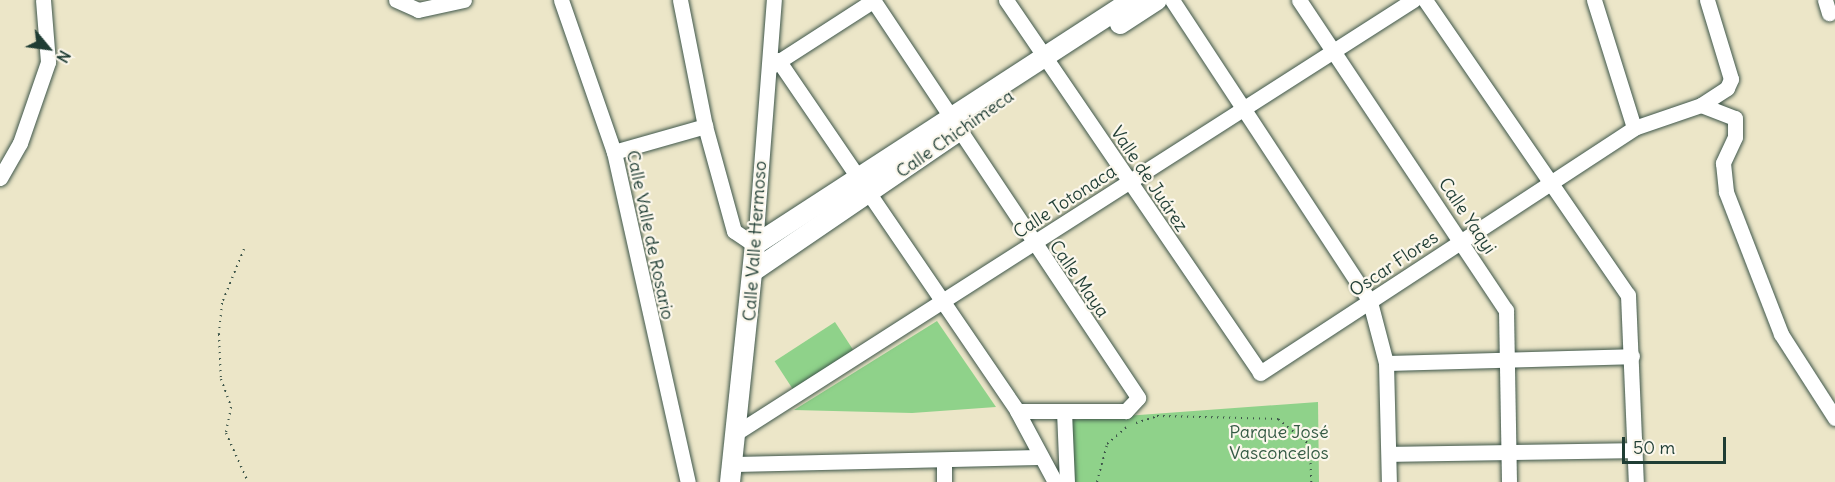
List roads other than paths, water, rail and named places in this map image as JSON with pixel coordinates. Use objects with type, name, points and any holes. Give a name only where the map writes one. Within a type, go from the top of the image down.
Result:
[{"type":"main road","name":"Calle Chichimeca","points":[[755,270],[865,186],[1047,63],[1132,0]]},
{"type":"main road","name":"Calle Chichimeca","points":[[1047,63],[1157,0]]},
{"type":"main road","name":"Calle Chichimeca","points":[[755,245],[865,186]]},
{"type":"main road","name":"Calle Valle Hermoso","points":[[731,473],[755,270],[755,245]]},
{"type":"street","points":[[0,178],[20,143],[48,62],[43,0]]},
{"type":"street","points":[[396,0],[418,10],[464,0]]},
{"type":"street","name":"Calle Valle de Rosario","points":[[561,0],[614,152],[688,482]]},
{"type":"street","points":[[680,0],[705,126],[734,231],[755,245]]},
{"type":"street","name":"Calle Valle Hermoso","points":[[755,245],[773,64],[774,0]]},
{"type":"street","points":[[873,0],[773,64],[865,186],[943,305],[1017,411],[1055,482]]},
{"type":"street","name":"Calle Maya","points":[[873,0],[1033,247],[1138,398],[1126,411],[1065,411]]},
{"type":"street","name":"Valle de Juárez","points":[[1006,0],[1248,362],[1265,372]]},
{"type":"street","points":[[1172,0],[1370,303],[1386,363],[1389,482]]},
{"type":"street","name":"Calle Yaqyi","points":[[1299,0],[1506,310],[1510,358],[1509,482]]},
{"type":"street","name":"Calle Totonaca","points":[[736,433],[943,305],[1243,108],[1413,0]]},
{"type":"street","points":[[1425,0],[1547,183],[1628,295],[1636,482]]},
{"type":"street","points":[[1594,0],[1634,128]]},
{"type":"street","name":"Oscar Flores","points":[[1265,372],[1461,243],[1547,183],[1634,128],[1701,105],[1731,82],[1707,0]]},
{"type":"street","points":[[1701,105],[1736,118],[1735,137],[1723,163],[1726,192],[1781,334],[1835,418]]},
{"type":"street","points":[[614,152],[705,126]]},
{"type":"street","points":[[1386,363],[1632,356]]},
{"type":"street","points":[[1017,411],[1065,411],[1067,482]]},
{"type":"street","points":[[1390,454],[1635,450]]},
{"type":"street","points":[[731,473],[1041,457]]},
{"type":"street","points":[[944,463],[944,482]]},
{"type":"park label","name":"Parque José Vasconcelos","points":[[1279,443]]}]
